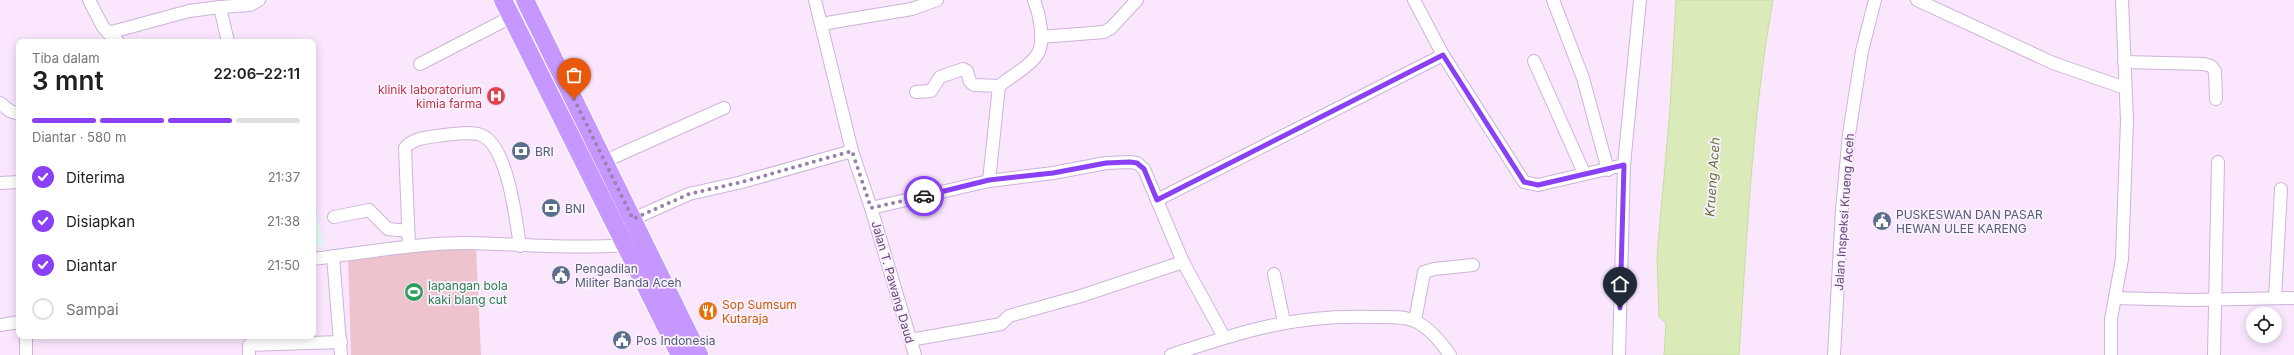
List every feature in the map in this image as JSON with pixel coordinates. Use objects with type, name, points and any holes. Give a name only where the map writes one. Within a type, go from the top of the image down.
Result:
[{"type":"highway","points":[[503,0],[680,355]]},
{"type":"highway","points":[[524,0],[699,355]]},
{"type":"street","points":[[89,0],[99,21],[115,39]]},
{"type":"street","points":[[108,33],[189,11],[250,5],[259,0]]},
{"type":"street","name":"Jalan T. Pawang Daud","points":[[815,0],[852,151],[871,208],[915,355]]},
{"type":"street","points":[[821,24],[912,9],[937,0]]},
{"type":"street","points":[[916,92],[931,91],[940,77],[962,69],[967,71],[970,82],[974,85],[999,86],[1037,55],[1041,37],[1034,0]]},
{"type":"street","points":[[1041,37],[1104,32],[1111,28],[1137,0]]},
{"type":"street","points":[[1414,0],[1443,55],[1524,182],[1538,185],[1608,170],[1624,165]]},
{"type":"street","points":[[1553,0],[1583,78],[1608,170]]},
{"type":"street","points":[[1619,355],[1624,165],[1640,0]]},
{"type":"street","name":"Jalan Inspeksi Krueng Aceh","points":[[1834,355],[1842,210],[1849,134],[1862,52],[1875,0]]},
{"type":"street","points":[[1917,0],[2053,63],[2125,88]]},
{"type":"street","points":[[2111,355],[2110,342],[2115,298],[2122,258],[2127,121],[2122,0]]},
{"type":"street","points":[[220,7],[227,39]]},
{"type":"street","points":[[420,64],[511,17]]},
{"type":"street","points":[[1157,200],[1443,55]]},
{"type":"street","points":[[1534,62],[1584,174]]},
{"type":"street","points":[[2124,62],[2204,64],[2211,66],[2215,71],[2216,99]]},
{"type":"street","points":[[989,180],[999,86]]},
{"type":"street","points":[[0,102],[10,111],[16,113]]},
{"type":"street","points":[[604,161],[724,108]]},
{"type":"street","points":[[409,246],[405,148],[413,141],[425,138],[472,133],[481,135],[493,143],[507,176],[511,190],[520,246]]},
{"type":"street","points":[[633,219],[689,194],[742,182],[852,151]]},
{"type":"street","points":[[2214,355],[2218,162]]},
{"type":"street","points":[[871,208],[989,180],[1053,173],[1106,163],[1137,163],[1144,169],[1183,262],[1224,337]]},
{"type":"street","points":[[0,183],[16,182]]},
{"type":"street","points":[[2275,298],[2281,189]]},
{"type":"street","points":[[334,217],[369,210],[374,213],[388,229],[408,231]]},
{"type":"street","points":[[316,259],[409,246],[467,243],[520,246],[625,245]]},
{"type":"street","points":[[333,256],[341,342],[340,355]]},
{"type":"street","points":[[910,340],[1001,324],[1009,316],[1081,296],[1183,262]]},
{"type":"street","points":[[1415,321],[1424,272],[1434,269],[1474,265]]},
{"type":"street","points":[[1274,274],[1284,322]]},
{"type":"street","points":[[2115,298],[2294,298]]},
{"type":"street","points":[[1171,355],[1224,337],[1284,322],[1345,316],[1415,321],[1432,333],[1450,355]]},
{"type":"street","points":[[0,325],[16,322]]},
{"type":"street","points":[[26,339],[26,355]]},
{"type":"street","points":[[248,355],[249,345],[341,342]]},
{"type":"shaded area","points":[[316,212],[324,245],[316,247]]},
{"type":"shaded area","name":"lapangan bola kaki blang cut","points":[[476,246],[481,355],[351,355],[348,256]]},
{"type":"water","name":"Krueng Aceh","points":[[1676,0],[1773,0],[1755,133],[1739,355],[1664,355],[1666,323],[1659,317],[1657,256],[1670,109]]},
{"type":"way so far","points":[[574,99],[633,219],[689,194],[742,182],[852,151],[871,208],[924,196]]},
{"type":"place","name":"klinik laboratorium kimia farma","points":[[496,96]]},
{"type":"place","name":"BRI","points":[[521,151]]},
{"type":"place","name":"BNI","points":[[551,208]]},
{"type":"place","name":"PUSKESWAN DAN PASAR HEWAN ULEE KARENG","points":[[1882,221]]},
{"type":"place","name":"Pengadilan Militer Banda Aceh","points":[[561,275]]},
{"type":"place","name":"lapangan bola kaki blang cut","points":[[414,292]]},
{"type":"place","name":"Sop Sumsum Kutaraja","points":[[708,311]]},
{"type":"place","name":"Pos Indonesia","points":[[622,340]]},
{"type":"route","points":[[924,196],[989,180],[1053,173],[1106,163],[1130,162],[1137,163],[1144,169],[1157,200],[1443,55],[1519,178],[1524,182],[1531,185],[1538,185],[1608,170],[1624,165],[1620,308]]}]
